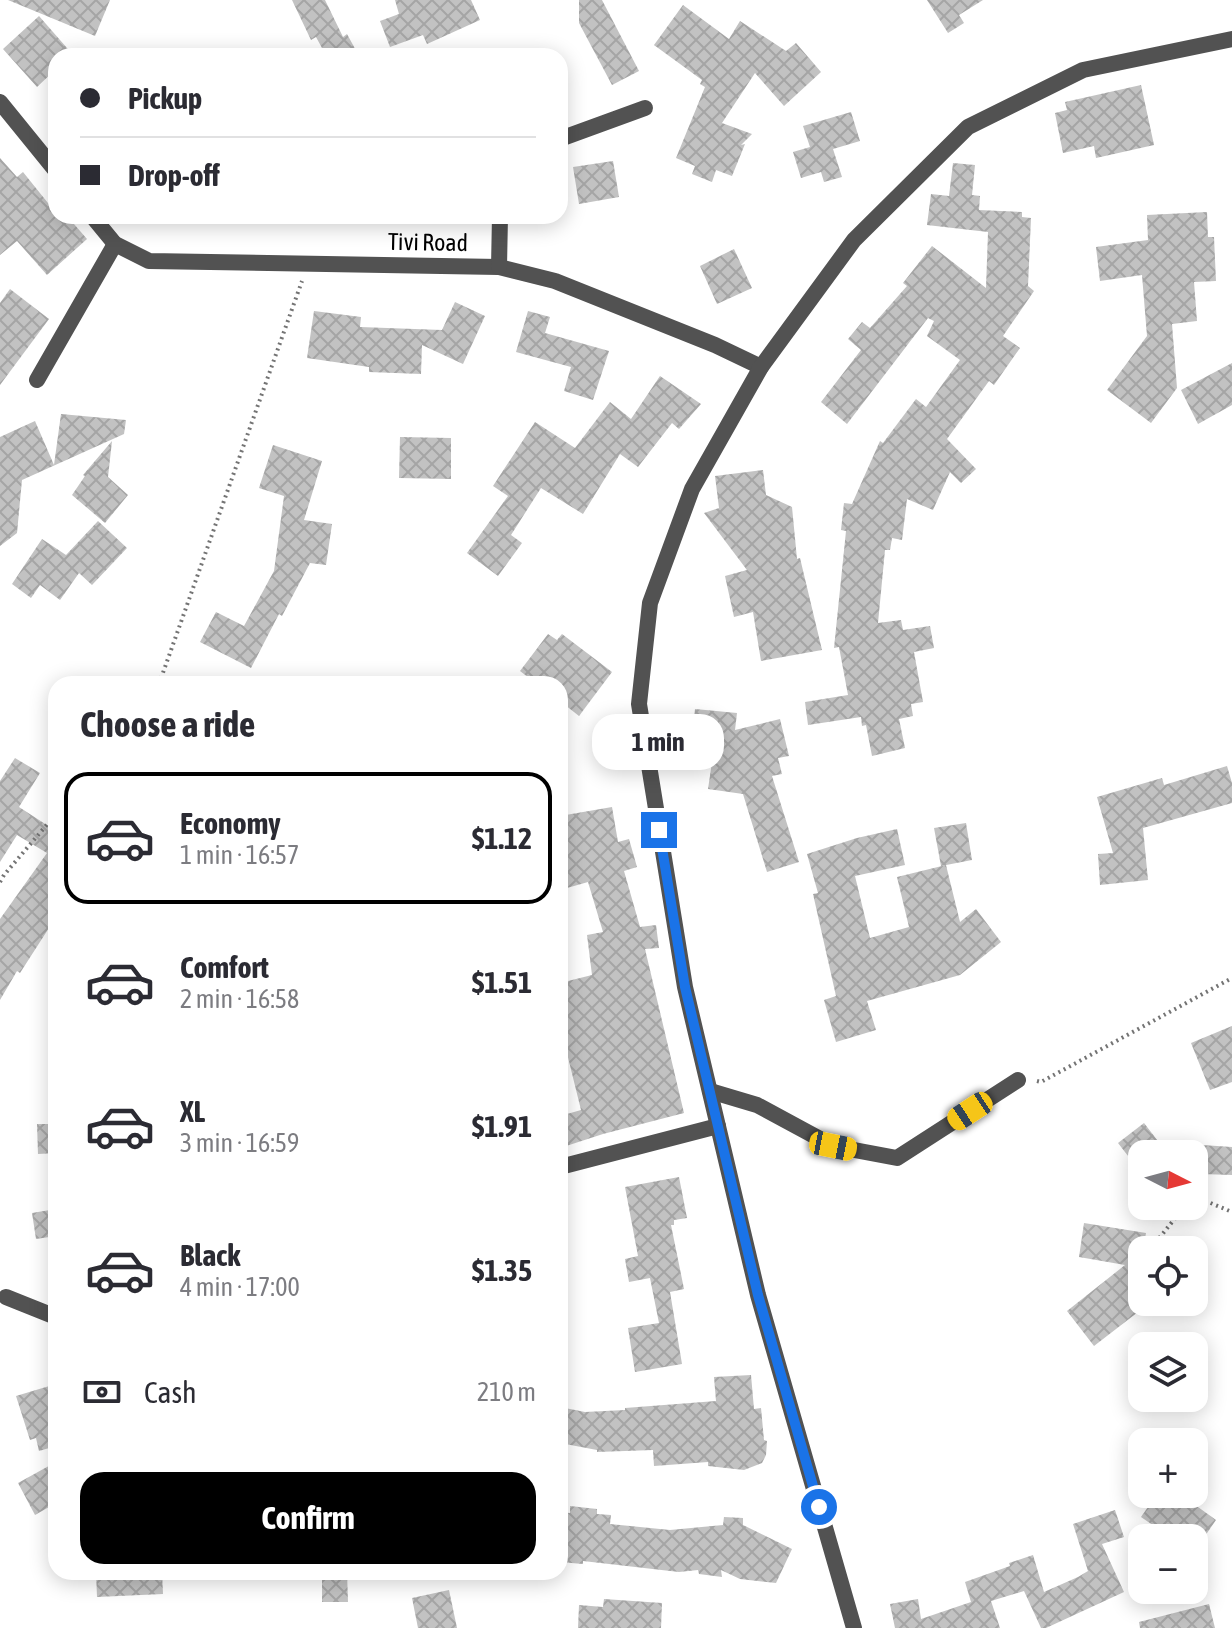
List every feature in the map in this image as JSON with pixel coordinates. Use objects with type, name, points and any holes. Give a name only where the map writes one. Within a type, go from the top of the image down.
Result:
[{"type":"street","points":[[854,1628],[758,1295],[685,987],[639,704],[650,603],[692,489],[761,367],[854,240],[968,127],[1083,70],[1232,39]]},
{"type":"street","points":[[0,102],[48,161]]},
{"type":"street","points":[[568,136],[645,108]]},
{"type":"street","name":"Tivi Road","points":[[99,224],[115,244],[149,261],[499,267],[555,281],[715,345],[761,367]]},
{"type":"street","points":[[499,267],[500,224]]},
{"type":"street","points":[[37,380],[115,244]]},
{"type":"street","points":[[710,1091],[757,1105],[833,1146],[897,1158],[1018,1080]]},
{"type":"street","points":[[568,1165],[718,1126]]},
{"type":"street","points":[[6,1297],[48,1314]]},
{"type":"path","points":[[162,676],[308,264]]},
{"type":"path","points":[[0,882],[48,823]]},
{"type":"path","points":[[1018,1080],[1041,1082],[1232,978]]},
{"type":"path","points":[[1208,1202],[1232,1212]]},
{"type":"path","points":[[1161,1236],[1174,1220]]},
{"type":"building","points":[[8,0],[110,0],[95,36]]},
{"type":"building","points":[[292,0],[325,0],[343,37],[347,34],[355,48],[322,48],[316,37],[311,40]]},
{"type":"building","points":[[395,0],[471,0],[480,20],[427,44],[423,35],[390,47],[380,21],[399,14]]},
{"type":"building","points":[[579,0],[602,0],[639,71],[612,85],[579,23]]},
{"type":"building","points":[[927,0],[983,0],[959,15],[964,23],[948,33]]},
{"type":"building","points":[[683,5],[729,39],[740,21],[786,51],[796,43],[821,72],[784,106],[755,73],[722,123],[752,134],[741,145],[745,144],[732,176],[716,170],[712,182],[692,174],[695,166],[676,158],[705,87],[700,84],[702,80],[654,45]]},
{"type":"building","points":[[39,16],[67,48],[48,48],[48,77],[37,87],[3,49]]},
{"type":"building","points":[[1141,85],[1154,145],[1096,158],[1094,146],[1063,153],[1055,113],[1067,110],[1065,102]]},
{"type":"building","points":[[851,112],[860,141],[833,149],[842,177],[824,182],[821,172],[801,178],[793,152],[810,147],[803,126]]},
{"type":"building","points":[[0,158],[17,177],[23,172],[48,203],[48,224],[74,224],[87,239],[47,275],[17,241],[0,255]]},
{"type":"building","points":[[613,161],[619,197],[579,204],[573,167]]},
{"type":"building","points":[[953,163],[975,165],[972,195],[980,196],[979,210],[1022,212],[1022,217],[1031,218],[1028,286],[1034,291],[1003,336],[1020,348],[994,385],[989,381],[947,439],[976,469],[961,483],[950,472],[933,510],[907,499],[902,540],[892,538],[890,550],[885,550],[878,623],[901,620],[903,630],[930,626],[934,648],[914,652],[923,702],[911,704],[913,716],[899,719],[905,748],[872,756],[866,725],[862,726],[861,717],[808,725],[805,702],[848,695],[839,647],[834,648],[846,531],[841,530],[844,503],[852,504],[880,441],[883,443],[916,399],[926,407],[960,360],[927,336],[934,321],[928,318],[847,424],[821,402],[861,350],[848,339],[862,322],[870,328],[907,286],[903,283],[932,246],[986,288],[988,232],[927,225],[931,194],[949,196]]},
{"type":"building","points":[[1207,212],[1208,237],[1214,237],[1216,281],[1194,282],[1197,321],[1172,324],[1177,388],[1151,423],[1107,390],[1147,336],[1142,275],[1100,281],[1096,247],[1148,240],[1147,215]]},
{"type":"building","points":[[734,249],[752,288],[717,304],[700,266]]},
{"type":"building","points":[[10,289],[49,319],[0,385],[0,303]]},
{"type":"building","points":[[455,302],[485,316],[463,364],[422,345],[421,374],[369,372],[369,367],[307,358],[314,311],[361,317],[360,327],[442,330]]},
{"type":"building","points":[[528,311],[550,317],[545,333],[609,351],[593,400],[564,391],[571,367],[516,352]]},
{"type":"building","points":[[1232,363],[1232,405],[1198,424],[1181,390]]},
{"type":"building","points":[[660,376],[701,404],[679,429],[672,423],[638,467],[620,454],[583,514],[541,488],[511,535],[522,543],[498,576],[467,553],[508,496],[493,486],[535,422],[575,448],[610,402],[631,419]]},
{"type":"building","points":[[61,414],[126,420],[124,434],[22,480],[17,533],[0,546],[0,437],[35,421],[54,465]]},
{"type":"building","points":[[400,437],[451,438],[451,479],[399,478]]},
{"type":"building","points":[[112,441],[108,477],[128,495],[105,523],[72,495],[83,475]]},
{"type":"building","points":[[273,445],[322,461],[304,520],[332,524],[326,565],[310,563],[251,668],[200,642],[216,612],[244,626],[274,571],[284,496],[259,488]]},
{"type":"building","points":[[763,470],[766,495],[792,507],[797,559],[800,558],[822,650],[761,661],[753,612],[734,617],[725,576],[747,570],[704,513],[719,508],[715,476]]},
{"type":"building","points":[[98,521],[127,548],[92,585],[79,573],[60,600],[40,585],[31,598],[12,584],[42,539],[66,555]]},
{"type":"building","points":[[548,634],[557,640],[562,634],[612,672],[579,716],[568,707],[568,676],[527,676],[520,671]]},
{"type":"building","points":[[695,709],[737,713],[735,730],[780,719],[789,756],[778,758],[782,774],[772,776],[799,862],[767,872],[743,794],[708,789],[712,762],[690,760]]},
{"type":"building","points":[[15,758],[40,773],[19,807],[48,826],[48,929],[0,1000],[0,919],[47,853],[17,835],[0,862],[0,781]]},
{"type":"building","points":[[1227,766],[1232,783],[1232,803],[1143,828],[1148,880],[1100,885],[1098,854],[1113,853],[1097,797],[1162,778],[1164,785]]},
{"type":"building","points":[[612,807],[618,842],[629,839],[637,867],[624,871],[640,927],[656,925],[659,948],[645,949],[684,1113],[568,1145],[568,1114],[581,1110],[568,1057],[568,981],[592,975],[587,935],[603,932],[588,882],[568,888],[568,815]]},
{"type":"building","points":[[966,823],[972,860],[941,866],[934,828]]},
{"type":"building","points":[[897,829],[905,865],[855,876],[870,938],[909,927],[897,877],[946,865],[960,922],[976,909],[1001,942],[960,975],[867,1001],[876,1030],[836,1042],[824,1000],[836,996],[813,894],[818,893],[807,854]]},
{"type":"building","points":[[1232,1026],[1232,1082],[1210,1090],[1191,1043]]},
{"type":"building","points":[[1144,1123],[1157,1140],[1128,1140],[1128,1156],[1118,1143]]},
{"type":"building","points":[[37,1124],[48,1124],[48,1153],[38,1154]]},
{"type":"building","points":[[1208,1145],[1232,1147],[1232,1175],[1208,1174]]},
{"type":"building","points":[[679,1177],[687,1218],[674,1220],[674,1225],[671,1225],[684,1289],[670,1292],[682,1364],[635,1372],[628,1328],[659,1323],[650,1278],[629,1282],[625,1259],[638,1256],[625,1187]]},
{"type":"building","points":[[48,1210],[48,1237],[36,1239],[32,1213]]},
{"type":"building","points":[[1084,1223],[1146,1233],[1145,1236],[1128,1236],[1128,1316],[1133,1316],[1094,1346],[1067,1311],[1125,1265],[1079,1257]]},
{"type":"building","points":[[751,1375],[754,1409],[761,1408],[764,1440],[767,1441],[762,1463],[744,1470],[708,1466],[708,1462],[654,1466],[653,1450],[597,1452],[568,1445],[568,1409],[585,1412],[625,1410],[716,1401],[714,1377]]},
{"type":"building","points":[[48,1386],[48,1448],[39,1451],[36,1438],[30,1440],[16,1396]]},
{"type":"building","points":[[48,1466],[48,1508],[35,1515],[18,1483]]},
{"type":"building","points":[[570,1506],[597,1509],[597,1514],[611,1515],[610,1524],[670,1530],[723,1525],[724,1517],[743,1518],[743,1525],[792,1549],[776,1583],[740,1579],[721,1570],[722,1577],[699,1574],[698,1570],[679,1572],[583,1561],[583,1564],[568,1563]]},
{"type":"building","points":[[1147,1508],[1199,1508],[1216,1520],[1208,1532],[1208,1524],[1151,1524],[1141,1517]]},
{"type":"building","points":[[1115,1510],[1124,1537],[1102,1544],[1124,1592],[1046,1628],[1041,1628],[1024,1591],[991,1601],[1000,1628],[895,1628],[890,1604],[918,1599],[921,1619],[971,1602],[965,1582],[1033,1555],[1044,1592],[1078,1577],[1088,1571],[1073,1524]]},
{"type":"building","points":[[96,1580],[162,1580],[163,1594],[97,1597]]},
{"type":"building","points":[[322,1580],[347,1580],[348,1602],[322,1602]]},
{"type":"building","points":[[449,1590],[457,1628],[418,1628],[412,1598]]},
{"type":"building","points":[[604,1599],[662,1603],[661,1628],[578,1628],[579,1605],[603,1607]]},
{"type":"building","points":[[1209,1604],[1215,1628],[1140,1628],[1139,1622]]},
{"type":"route","points":[[659,830],[685,987],[758,1295],[819,1507]]}]
